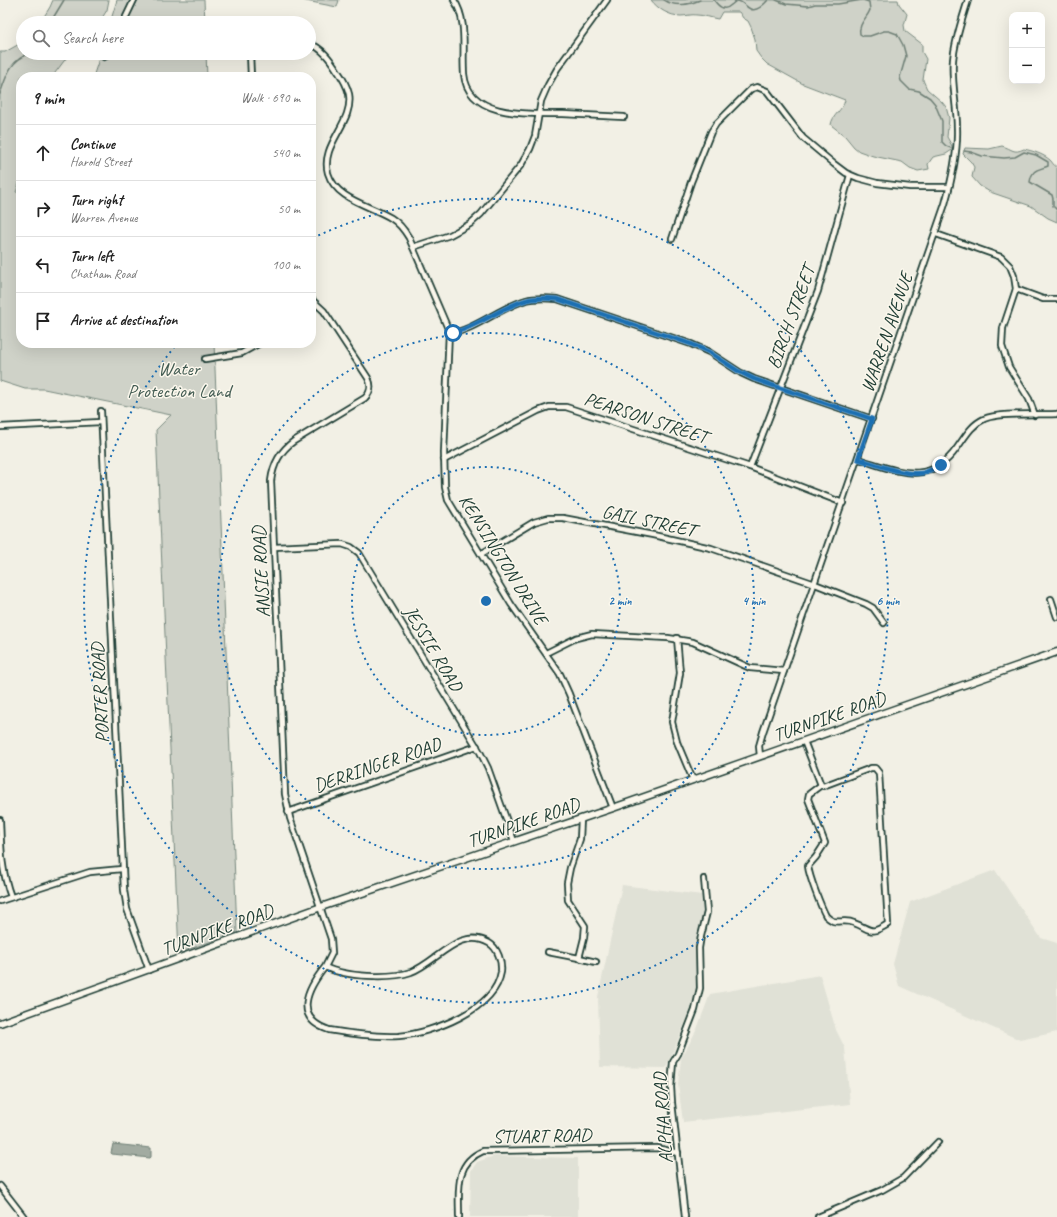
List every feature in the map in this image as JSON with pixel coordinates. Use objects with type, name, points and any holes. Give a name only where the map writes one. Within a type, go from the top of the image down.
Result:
[{"type":"main road","name":"TURNPIKE ROAD","points":[[0,1023],[321,907],[613,808],[1057,652]]},
{"type":"street","points":[[126,16],[134,0]]},
{"type":"street","points":[[454,0],[462,18],[464,78],[469,91],[481,102],[493,108],[513,112],[624,116]]},
{"type":"street","points":[[413,247],[442,238],[459,231],[470,224],[481,214],[521,165],[535,136],[542,96],[551,78],[607,0]]},
{"type":"street","name":"WARREN AVENUE","points":[[760,756],[760,740],[936,234],[950,187],[955,162],[957,135],[953,61],[957,36],[968,0]]},
{"type":"street","name":"KENSINGTON DRIVE","points":[[316,46],[321,49],[332,63],[346,85],[349,95],[347,112],[328,154],[328,171],[330,179],[341,192],[394,221],[406,234],[448,326],[449,334],[444,460],[445,487],[448,500],[511,604],[560,674],[613,808]]},
{"type":"street","points":[[250,60],[251,72]]},
{"type":"street","points":[[672,239],[693,175],[714,128],[751,90],[757,87],[767,91],[802,138],[850,175],[877,182],[902,186],[950,187]]},
{"type":"street","name":"BIRCH STREET","points":[[750,467],[818,291],[850,175]]},
{"type":"street","points":[[936,234],[1001,257],[1008,263],[1016,281],[1016,289],[1002,328],[1002,346],[1009,367],[1030,399],[1035,415]]},
{"type":"street","points":[[1016,289],[1043,299],[1057,299]]},
{"type":"street","points":[[449,334],[465,329],[527,300],[544,297],[557,299],[691,344],[709,352],[744,375],[872,419]]},
{"type":"street","name":"ANSIE ROAD","points":[[316,304],[324,311],[348,346],[368,378],[370,390],[368,395],[363,399],[290,445],[278,458],[270,481],[285,794],[288,812],[321,907],[332,946],[330,957],[325,967],[314,981],[308,994],[307,1008],[314,1021],[329,1030],[388,1036],[404,1035],[423,1031],[472,1011],[485,1000],[493,990],[499,979],[501,969],[494,947],[484,940],[472,938],[464,939],[456,943],[417,969],[399,975],[383,976],[340,973],[325,967]]},
{"type":"street","points":[[205,359],[242,353],[251,348]]},
{"type":"street","name":"PEARSON STREET","points":[[444,460],[538,411],[549,407],[558,406],[573,408],[750,467],[843,503]]},
{"type":"street","name":"PORTER ROAD","points":[[101,411],[122,869],[126,906],[149,970]]},
{"type":"street","points":[[858,459],[906,472],[923,472],[941,465],[955,451],[969,430],[983,419],[998,416],[1057,414]]},
{"type":"street","points":[[0,427],[101,422]]},
{"type":"street","name":"GAIL STREET","points":[[481,554],[534,522],[548,518],[563,518],[702,546],[815,584],[870,606],[884,622]]},
{"type":"street","name":"JESSIE ROAD","points":[[274,547],[342,544],[356,550],[477,746],[488,768],[514,841]]},
{"type":"street","points":[[1051,599],[1057,617]]},
{"type":"street","points":[[546,653],[576,638],[592,634],[677,638],[702,645],[745,666],[784,671]]},
{"type":"street","points":[[677,638],[680,673],[672,722],[677,742],[693,780]]},
{"type":"street","points":[[804,741],[821,785]]},
{"type":"street","name":"DERRINGER ROAD","points":[[288,812],[477,746]]},
{"type":"street","points":[[871,768],[875,768],[879,773],[888,924],[878,931],[867,930],[847,920],[834,922],[826,917],[809,874],[808,866],[816,857],[824,843],[808,799],[809,794],[821,785],[823,786],[871,768]]},
{"type":"street","points":[[579,958],[584,938],[585,926],[568,900],[566,884],[580,839],[581,819]]},
{"type":"street","points":[[0,820],[3,868],[5,881],[11,897]]},
{"type":"street","points":[[0,901],[90,872],[122,869]]},
{"type":"street","name":"ALPHA ROAD","points":[[685,1217],[671,1087],[671,1072],[673,1062],[678,1054],[695,1010],[700,988],[699,948],[707,912],[704,878]]},
{"type":"street","points":[[548,952],[596,962]]},
{"type":"street","points":[[818,1217],[882,1190],[903,1178],[938,1142]]},
{"type":"street","name":"STUART ROAD","points":[[459,1217],[459,1183],[462,1170],[468,1160],[474,1155],[483,1151],[657,1148],[678,1153]]},
{"type":"street","points":[[0,1186],[24,1217]]},
{"type":"shaded area","points":[[995,870],[1041,938],[1057,943],[1057,1032],[1020,1040],[899,986],[893,964],[910,902]]},
{"type":"shaded area","points":[[622,885],[702,895],[703,915],[696,942],[697,985],[694,1002],[666,1068],[600,1067],[598,997]]},
{"type":"shaded area","points":[[820,975],[836,1030],[845,1048],[850,1104],[683,1122],[678,1084],[681,1059],[697,1029],[710,994]]},
{"type":"shaded area","points":[[113,1144],[151,1148],[151,1157],[112,1154]]},
{"type":"shaded area","points":[[494,1156],[578,1158],[578,1217],[470,1217],[471,1171],[477,1162]]},
{"type":"green space","points":[[53,0],[109,0],[107,10],[103,16],[44,16]]},
{"type":"green space","points":[[117,0],[204,0],[205,16],[112,16]]},
{"type":"green space","points":[[301,0],[339,0],[337,7]]},
{"type":"green space","points":[[651,0],[898,0],[899,4],[907,14],[904,25],[905,31],[922,44],[922,52],[926,59],[923,80],[927,89],[946,107],[949,118],[947,137],[952,146],[952,150],[946,154],[933,157],[928,164],[929,169],[918,171],[910,168],[902,162],[873,156],[859,151],[845,136],[831,125],[833,118],[844,104],[845,100],[803,84],[767,64],[756,51],[755,39],[748,21],[743,18],[739,12],[722,12],[718,19],[702,15],[677,16],[664,11]]},
{"type":"green space","name":"Water Protection Land","points":[[16,46],[16,60],[65,60],[56,72],[16,72],[16,348],[214,348],[237,932],[179,953],[156,430],[171,415],[44,389],[25,389],[0,381],[0,52],[5,52]]},
{"type":"green space","points":[[99,60],[206,60],[207,72],[95,72]]},
{"type":"green space","points":[[1002,146],[1015,151],[1024,149],[1038,153],[1050,160],[1057,167],[1057,222],[1048,218],[1031,206],[990,192],[980,186],[972,177],[974,167],[963,154],[965,148],[989,149]]},
{"type":"waterway","points":[[54,16],[64,0]]},
{"type":"waterway","points":[[664,0],[672,4],[691,3],[700,0]]},
{"type":"waterway","points":[[714,0],[719,6],[724,8],[736,1],[752,10],[761,6],[768,0]]},
{"type":"waterway","points":[[776,0],[786,4],[808,6],[815,4],[838,4],[862,0]]},
{"type":"waterway","points":[[863,0],[869,2],[870,10],[861,24],[860,34],[863,36],[870,36],[884,31],[897,34],[903,45],[906,56],[900,77],[901,81],[909,89],[919,91],[930,98],[935,104],[942,121],[942,142],[951,148]]},
{"type":"waterway","points":[[0,94],[7,74],[18,60]]},
{"type":"waterway","points":[[964,151],[982,156],[1004,158],[1015,157],[1024,152],[1036,155],[1048,162],[1048,166],[1039,169],[1032,174],[1030,182],[1052,195],[1053,206],[1057,210]]},
{"type":"route","points":[[453,333],[465,329],[515,304],[527,300],[544,297],[557,299],[698,347],[709,352],[744,375],[872,419],[858,459],[914,473],[932,470],[941,465]]}]
